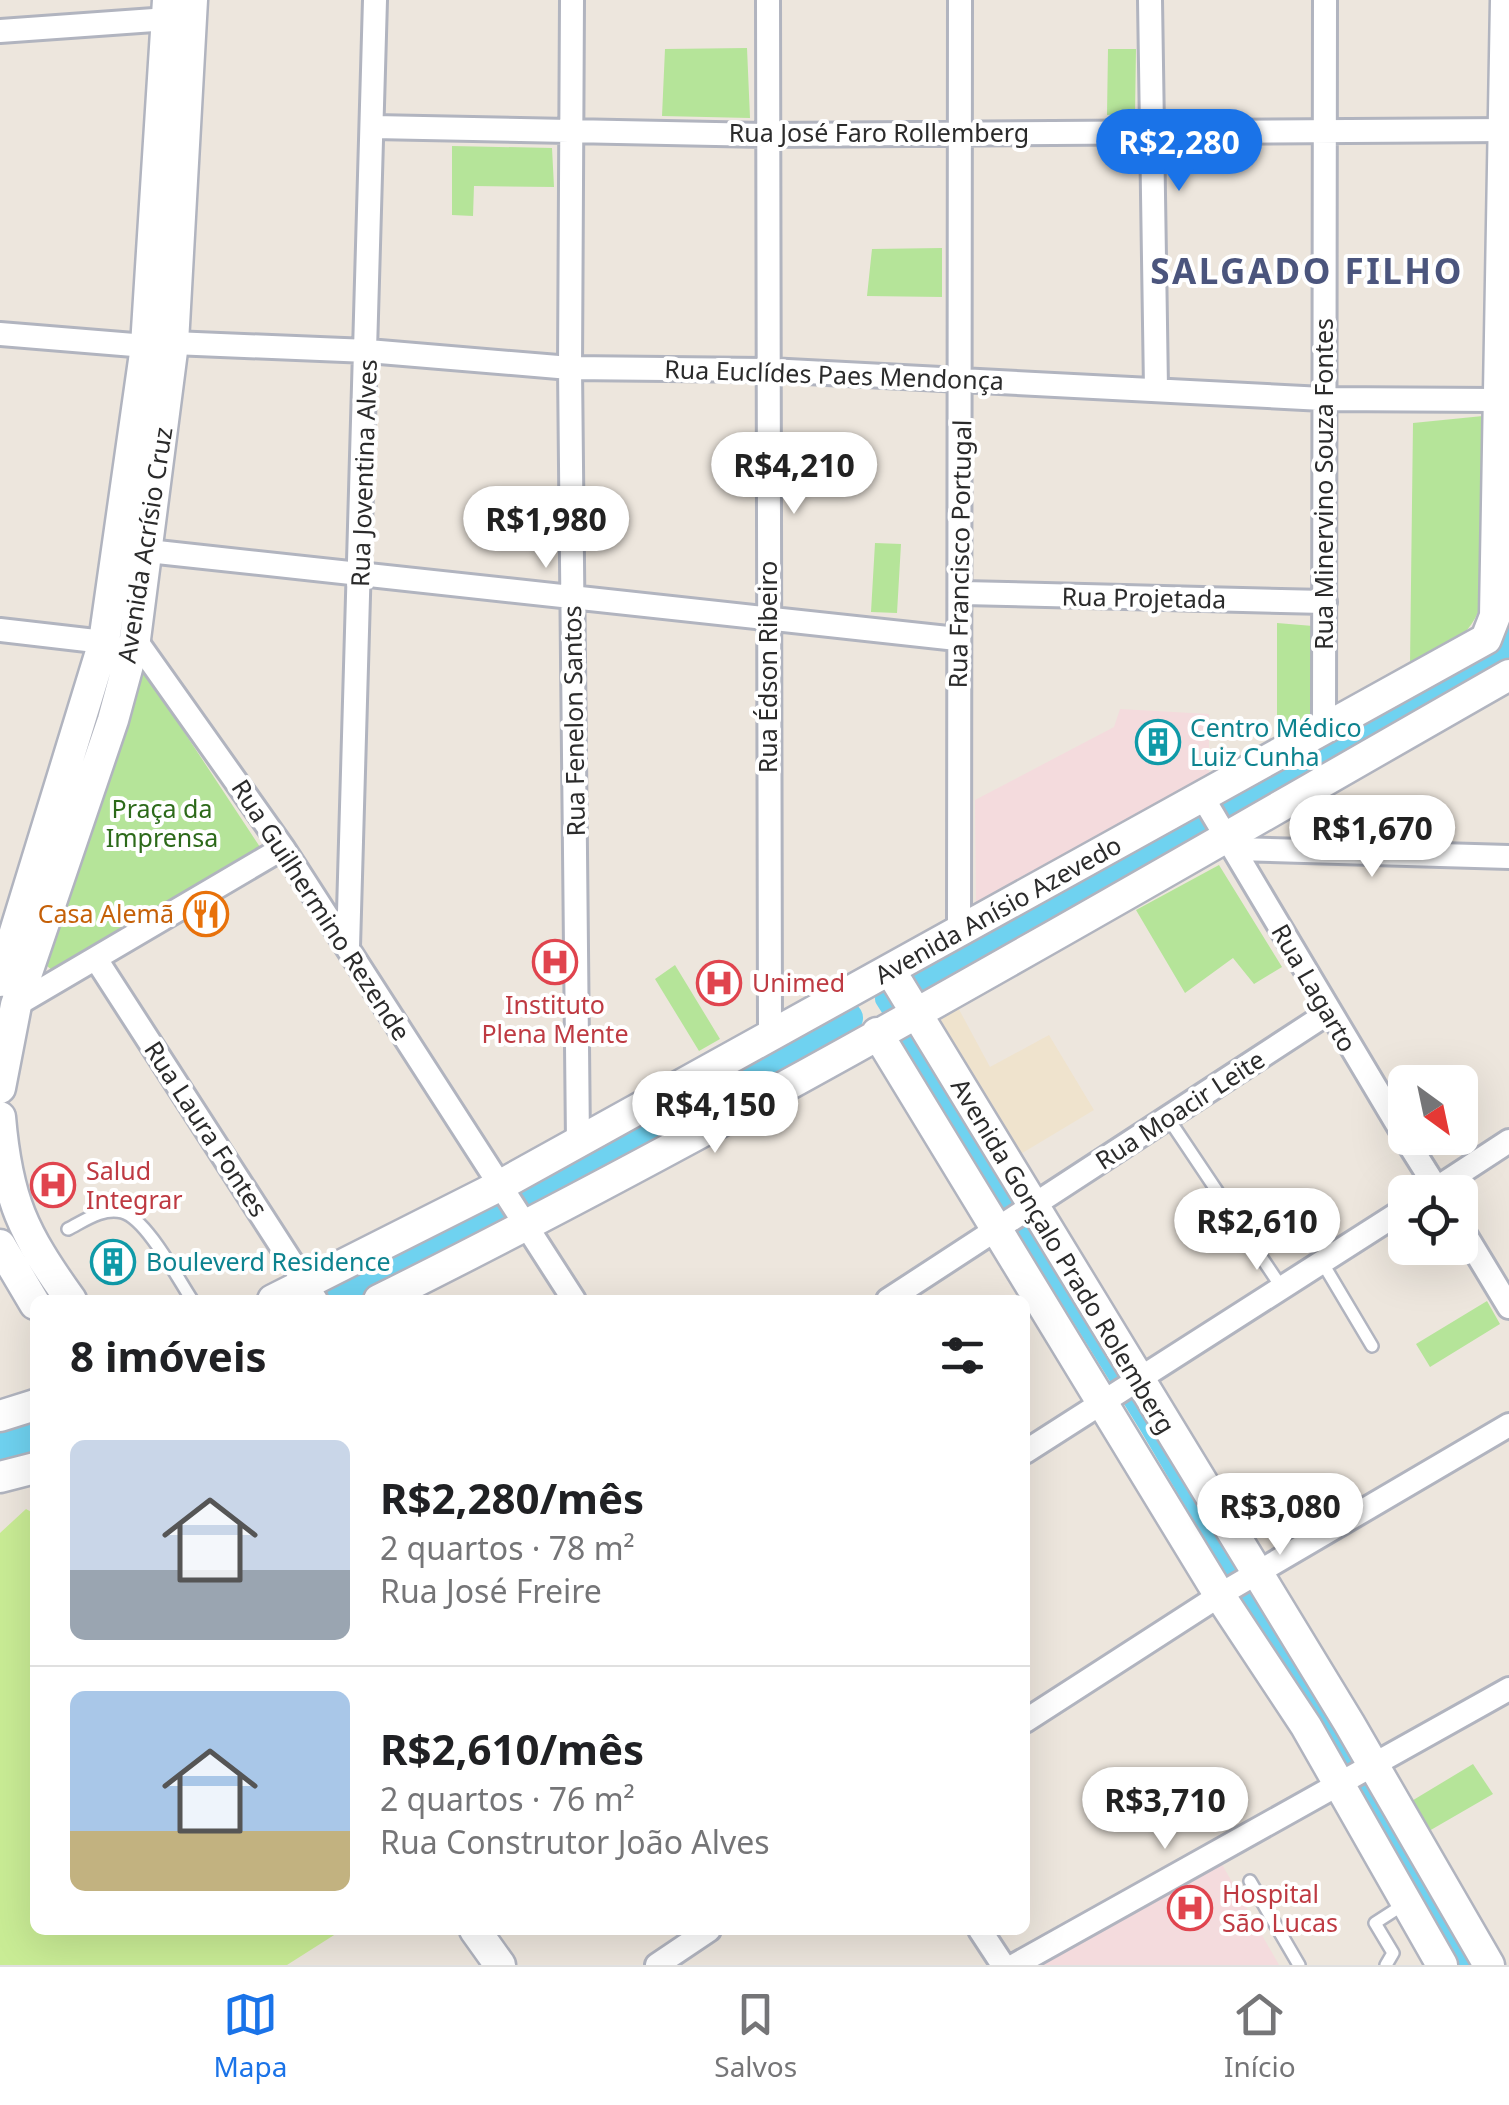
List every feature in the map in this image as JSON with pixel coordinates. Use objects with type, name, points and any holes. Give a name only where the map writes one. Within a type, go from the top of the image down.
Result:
[{"type":"street","name":"Rua Joventina Alves","points":[[348,947],[376,0]]},
{"type":"street","name":"Rua Fenelon Santos","points":[[572,0],[570,368],[578,1142]]},
{"type":"street","name":"Rua Édson Ribeiro","points":[[768,0],[770,1034]]},
{"type":"street","name":"Rua Francisco Portugal","points":[[959,929],[957,638],[963,594],[960,0]]},
{"type":"street","points":[[1150,0],[1156,388]]},
{"type":"street","name":"Rua Minervino Souza Fontes","points":[[1324,729],[1325,0]]},
{"type":"street","points":[[1496,400],[1507,130],[1506,0]]},
{"type":"street","points":[[0,30],[176,6],[160,345]]},
{"type":"street","name":"Rua José Faro Rollemberg","points":[[374,127],[768,135],[1326,128],[1507,130]]},
{"type":"street","name":"Rua Euclídes Paes Mendonça","points":[[0,334],[160,345],[368,351],[570,368],[768,370],[1323,400],[1496,400]]},
{"type":"street","name":"Avenida Acrísio Cruz","points":[[8,993],[113,720],[135,639],[148,551],[160,345]]},
{"type":"street","name":"Avenida Acrísio Cruz","points":[[0,1088],[8,993],[7,926],[104,642],[160,345]]},
{"type":"street","name":"Avenida Anísio Azevedo","points":[[312,1294],[502,1192],[578,1142],[959,929],[1219,823],[1324,729],[1479,645],[1495,616],[1496,400]]},
{"type":"street","points":[[148,551],[957,638]]},
{"type":"street","name":"Rua Projetada","points":[[963,594],[1325,602]]},
{"type":"street","points":[[0,630],[104,642]]},
{"type":"street","name":"Rua Guilhermino Rezende","points":[[135,639],[283,848],[523,1225]]},
{"type":"street","name":"Avenida Anísio Azevedo","points":[[389,1295],[877,1032],[1219,823],[1509,675]]},
{"type":"street","points":[[1219,823],[1509,858]]},
{"type":"street","name":"Rua Lagarto","points":[[1219,823],[1328,1014],[1388,1110]]},
{"type":"street","points":[[8,993],[96,959],[283,848]]},
{"type":"street","name":"Rua Laura Fontes","points":[[96,959],[312,1294]]},
{"type":"street","name":"Avenida Gonçalo Prado Rolemberg","points":[[890,970],[915,1010],[1016,1217]]},
{"type":"street","name":"Rua Moacir Leite","points":[[896,1295],[1328,1014]]},
{"type":"street","name":"Avenida Gonçalo Prado Rolemberg","points":[[877,1032],[1016,1217],[1122,1390],[1252,1576],[1487,1958]]},
{"type":"street","points":[[0,1117],[5,1173],[18,1216],[69,1295]]},
{"type":"street","points":[[1459,1175],[1509,1141]]},
{"type":"street","points":[[1030,1449],[1388,1220]]},
{"type":"street","points":[[523,1225],[571,1295]]},
{"type":"street","points":[[0,1245],[30,1296]]},
{"type":"street","points":[[1478,1256],[1509,1307]]},
{"type":"street","name":"Avenida Gonçalo Prado Rolemberg","points":[[1122,1390],[1224,1593],[1342,1784],[1442,1965]]},
{"type":"street","points":[[0,1416],[30,1406]]},
{"type":"street","points":[[1030,1718],[1224,1593],[1509,1425]]},
{"type":"street","points":[[0,1477],[30,1469]]},
{"type":"street","points":[[1015,1965],[1509,1689]]},
{"type":"street","points":[[479,1935],[500,1965]]},
{"type":"street","points":[[656,1965],[701,1935]]},
{"type":"street","points":[[983,1935],[1003,1965]]},
{"type":"lane","points":[[1168,1118],[1282,1288]]},
{"type":"lane","points":[[68,1228],[101,1212],[124,1212],[143,1227],[189,1295]]},
{"type":"lane","points":[[1322,1262],[1372,1346]]},
{"type":"lane","points":[[1250,1881],[1299,1965]]},
{"type":"lane","points":[[1386,1965],[1392,1953],[1374,1923],[1406,1903]]},
{"type":"shaded area","points":[[1120,709],[1209,714],[1209,773],[976,905],[975,800],[1114,727]]},
{"type":"shaded area","points":[[955,1002],[990,1067],[1049,1035],[1094,1110],[1019,1155],[942,1033],[941,1012]]},
{"type":"shaded area","name":"Hospital São Lucas","points":[[1219,1859],[1279,1965],[1038,1965]]},
{"type":"green space","points":[[747,48],[750,118],[662,116],[665,49]]},
{"type":"green space","points":[[1108,49],[1136,49],[1135,113],[1107,115]]},
{"type":"green space","points":[[452,146],[552,148],[554,187],[474,186],[473,216],[452,215]]},
{"type":"green space","points":[[942,248],[942,297],[867,296],[872,249]]},
{"type":"green space","points":[[1483,416],[1483,598],[1464,633],[1410,665],[1413,423]]},
{"type":"green space","points":[[875,543],[901,544],[897,613],[871,612]]},
{"type":"green space","points":[[1277,623],[1313,626],[1311,716],[1277,737]]},
{"type":"green space","name":"Praça da Imprensa","points":[[144,671],[260,847],[53,971],[40,960]]},
{"type":"green space","points":[[1219,865],[1282,967],[1254,984],[1233,958],[1185,993],[1136,910]]},
{"type":"green space","points":[[675,965],[720,1039],[699,1051],[655,979]]},
{"type":"green space","points":[[1487,1301],[1500,1324],[1430,1367],[1416,1344]]},
{"type":"green space","points":[[26,1509],[30,1511],[30,1935],[334,1935],[287,1965],[0,1965],[0,1533]]},
{"type":"green space","points":[[1473,1764],[1493,1794],[1429,1831],[1410,1802]]},
{"type":"waterway","points":[[918,980],[1480,666],[1498,655],[1509,641]]},
{"type":"waterway","points":[[885,999],[892,1010]]},
{"type":"waterway","points":[[339,1295],[611,1153],[847,1018]]},
{"type":"waterway","points":[[910,1040],[1150,1427],[1468,1965]]},
{"type":"waterway","points":[[0,1447],[30,1438]]},
{"type":"place","name":"Centro Médico Luiz Cunha","points":[[1158,742]]},
{"type":"place","name":"Casa Alemã","points":[[206,914]]},
{"type":"place","name":"Instituto Plena Mente","points":[[555,962]]},
{"type":"place","name":"Unimed","points":[[719,983]]},
{"type":"place","name":"Salud Integrar","points":[[53,1185]]},
{"type":"place","name":"Bouleverd Residence","points":[[113,1262]]},
{"type":"place","name":"Hospital São Lucas","points":[[1190,1908]]},
{"type":"district","name":"SALGADO FILHO","points":[[1307,272]]}]
